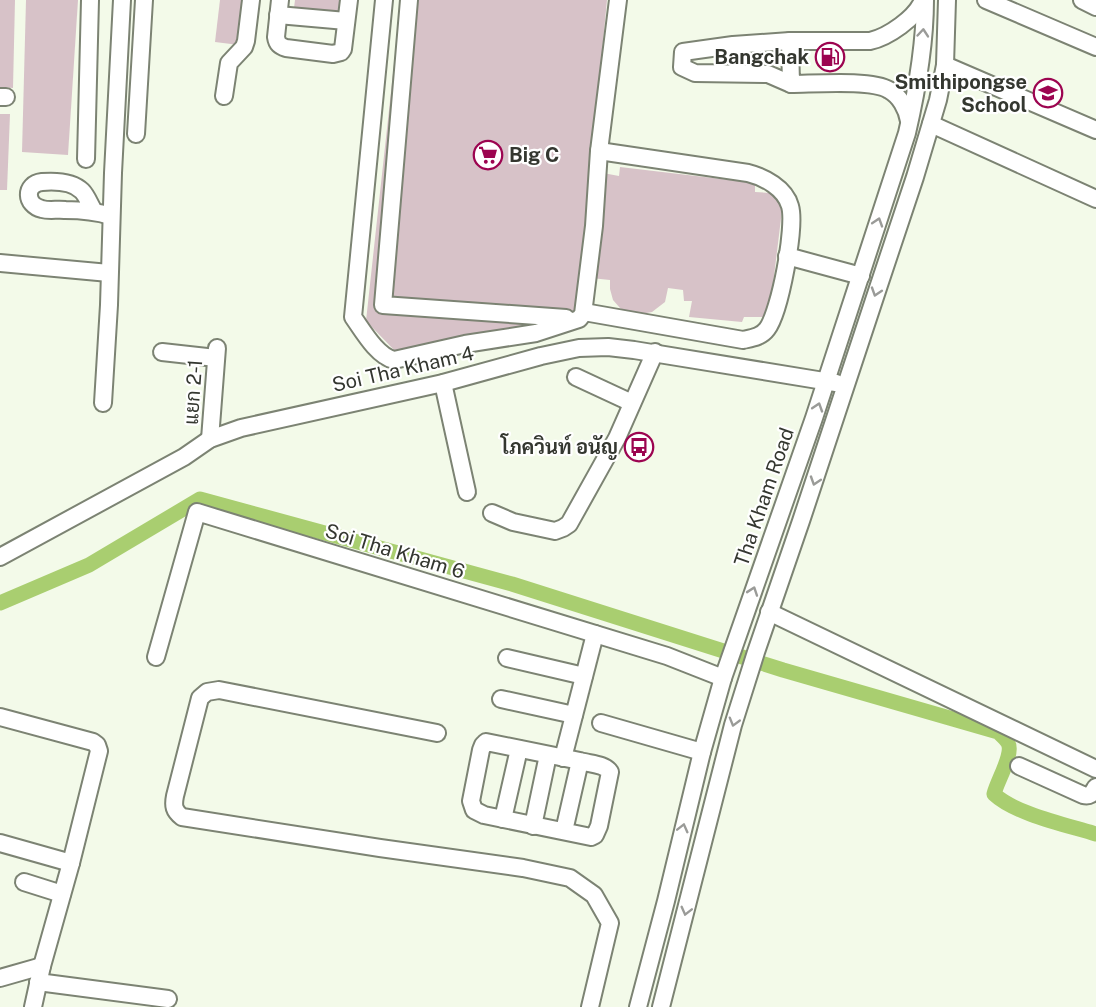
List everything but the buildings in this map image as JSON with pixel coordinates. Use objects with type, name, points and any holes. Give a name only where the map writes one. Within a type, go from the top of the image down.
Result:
[{"type":"street","points":[[86,159],[90,0]]},
{"type":"street","points":[[103,403],[122,0]]},
{"type":"street","points":[[136,134],[144,0]]},
{"type":"street","points":[[224,96],[229,63],[244,47],[246,41],[251,0]]},
{"type":"street","points":[[346,21],[279,8],[277,43],[286,48],[333,54],[341,52],[343,49],[349,0]]},
{"type":"street","points":[[384,0],[352,317],[380,353],[394,360],[465,344],[536,333],[581,316]]},
{"type":"street","points":[[409,0],[383,305],[542,318],[581,316],[743,340],[758,337],[766,330],[778,304],[790,239],[791,207],[781,190],[762,178],[748,173],[599,151]]},
{"type":"street","points":[[581,316],[594,226],[599,151],[618,0]]},
{"type":"street","points":[[909,122],[907,110],[901,101],[890,90],[878,86],[791,84],[768,74],[695,73],[682,67],[683,52],[733,45],[870,41],[879,39],[913,15],[924,0]]},
{"type":"street","name":"Tha Kham Road","points":[[638,1007],[702,752],[725,673],[826,381],[909,122],[921,59],[924,0]]},
{"type":"street","points":[[661,1007],[733,725],[915,177],[938,100],[945,65],[947,0]]},
{"type":"street","points":[[986,0],[1096,47]]},
{"type":"street","points":[[1082,0],[1096,7]]},
{"type":"street","points":[[790,42],[791,84]]},
{"type":"street","points":[[945,65],[1096,130]]},
{"type":"street","points":[[931,124],[1096,199]]},
{"type":"street","points":[[94,211],[111,216]]},
{"type":"street","points":[[787,256],[861,276]]},
{"type":"street","points":[[0,263],[109,273]]},
{"type":"street","name":"Soi Tha Kham 4","points":[[0,557],[184,457],[210,440],[241,428],[443,383],[579,348],[609,347],[655,352],[845,386]]},
{"type":"street","name":"แยก 2-1","points":[[162,352],[216,353],[210,440]]},
{"type":"street","points":[[492,513],[513,522],[555,531],[569,524],[617,438],[655,352]]},
{"type":"street","points":[[576,377],[632,403]]},
{"type":"street","points":[[443,383],[466,492]]},
{"type":"street","name":"Soi Tha Kham 6","points":[[156,657],[197,512],[725,673]]},
{"type":"street","points":[[769,612],[1096,769]]},
{"type":"street","points":[[533,826],[555,756],[574,715],[595,634]]},
{"type":"street","points":[[507,658],[584,676]]},
{"type":"street","points":[[437,733],[219,690],[207,692],[200,698],[175,796],[174,809],[182,817],[523,868],[570,878],[594,896],[610,923],[590,1007]]},
{"type":"street","points":[[501,699],[574,715]]},
{"type":"street","points":[[0,717],[93,742],[99,751],[33,1007]]},
{"type":"street","points":[[601,723],[702,752]]},
{"type":"street","points":[[486,742],[519,748],[608,769],[610,772],[599,826],[595,835],[591,837],[533,826],[478,813],[474,810],[471,801],[483,745],[486,742]]},
{"type":"street","points":[[503,819],[519,748]]},
{"type":"street","points":[[564,831],[580,761]]},
{"type":"street","points":[[1019,766],[1083,795],[1091,795],[1096,787]]},
{"type":"street","points":[[0,843],[71,863]]},
{"type":"street","points":[[24,882],[62,894]]},
{"type":"street","points":[[0,978],[40,974],[168,999]]},
{"type":"waterway","points":[[0,603],[89,565],[200,499],[512,584],[783,670],[998,732],[1007,742],[1009,754],[994,794],[1028,813],[1096,834]]},
{"type":"place","name":"Bangchak","points":[[830,57]]},
{"type":"place","name":"Smithipongse School","points":[[1048,93]]},
{"type":"place","name":"Big C","points":[[488,155]]},
{"type":"place","name":"โภควินท์ อนัญ","points":[[639,447]]}]
